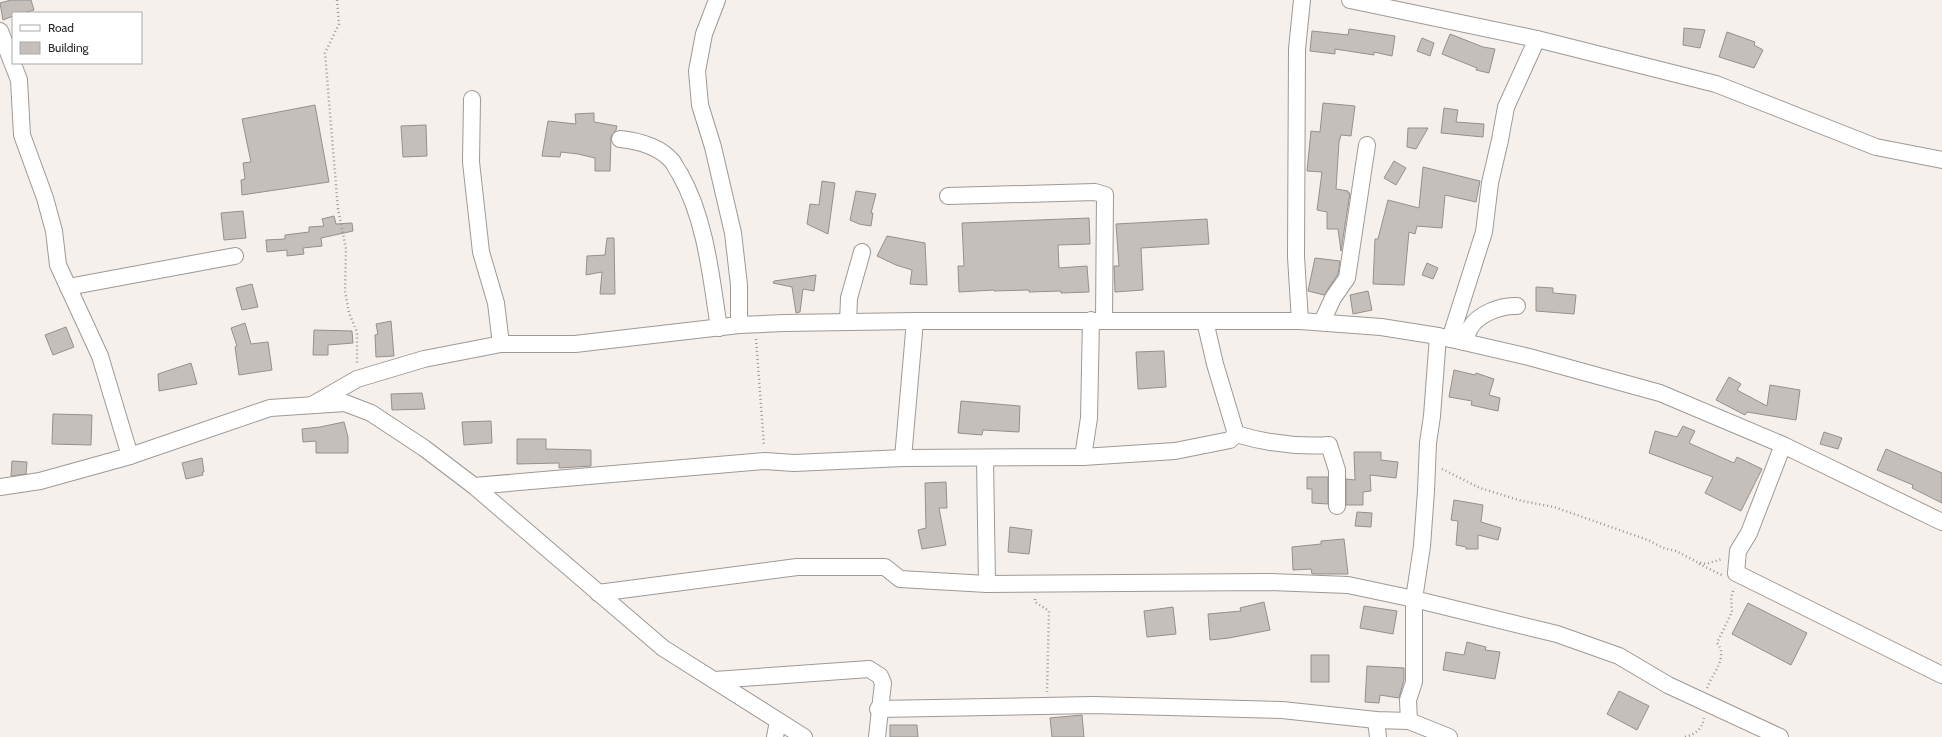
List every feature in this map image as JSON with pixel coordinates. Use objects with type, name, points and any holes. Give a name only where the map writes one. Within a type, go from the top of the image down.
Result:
[{"type":"street","points":[[717,0],[704,34],[697,71],[700,105],[713,147],[733,233],[739,284],[739,326]]},
{"type":"street","points":[[1300,320],[1296,257],[1297,49],[1302,0]]},
{"type":"street","points":[[1350,0],[1537,39],[1716,84],[1876,147],[1942,160]]},
{"type":"street","points":[[0,31],[12,64]]},
{"type":"street","points":[[1409,721],[1408,700],[1414,682],[1414,599],[1422,546],[1427,457],[1451,339],[1484,232],[1490,183],[1506,107],[1537,39]]},
{"type":"street","points":[[12,64],[18,80],[22,135],[45,198],[54,230],[58,265],[100,356],[130,456]]},
{"type":"street","points":[[472,99],[471,162],[481,252],[496,304],[501,344]]},
{"type":"street","points":[[620,139],[650,145],[659,150],[672,161],[688,189],[701,228],[719,328]]},
{"type":"street","points":[[1322,322],[1333,298],[1347,278],[1367,145]]},
{"type":"street","points":[[948,196],[1095,192],[1105,196],[1089,418],[1083,457]]},
{"type":"street","points":[[848,322],[849,298],[862,252]]},
{"type":"street","points":[[68,287],[235,256]]},
{"type":"street","points":[[1451,339],[1471,326],[1486,313],[1511,306],[1517,306]]},
{"type":"street","points":[[312,405],[357,379],[424,359],[501,344],[575,344],[739,326],[848,322],[915,320],[1300,320],[1382,327],[1451,339],[1529,357],[1660,393],[1783,445],[1942,522]]},
{"type":"street","points":[[903,458],[915,320]]},
{"type":"street","points":[[1205,321],[1214,364],[1236,434]]},
{"type":"street","points":[[0,486],[40,481],[130,456],[270,408],[345,403],[371,413],[424,448],[474,486],[663,648],[804,737]]},
{"type":"street","points":[[474,486],[765,461],[794,463],[903,458],[1083,457],[1175,451],[1230,440],[1236,434]]},
{"type":"street","points":[[1236,434],[1260,441],[1314,446],[1329,445],[1337,470],[1337,506]]},
{"type":"street","points":[[1783,445],[1749,533],[1738,551],[1736,573],[1942,675]]},
{"type":"street","points":[[985,458],[986,584]]},
{"type":"street","points":[[598,593],[797,567],[885,567],[900,579],[986,584],[1268,582],[1348,585],[1414,599],[1557,634],[1619,656],[1668,685],[1780,737]]},
{"type":"street","points":[[715,680],[869,669],[880,676],[883,683],[878,709],[877,737]]},
{"type":"street","points":[[878,709],[1094,705],[1282,710],[1376,720],[1409,721],[1449,737]]},
{"type":"street","points":[[1376,720],[1378,737]]},
{"type":"street","points":[[775,737],[778,721]]},
{"type":"path","points":[[337,0],[339,24],[325,53],[338,209],[346,249],[344,291],[349,313],[357,332],[357,379]]},
{"type":"path","points":[[755,325],[765,461]]},
{"type":"path","points":[[1427,457],[1442,469],[1480,488],[1522,501],[1554,507],[1676,551],[1710,570],[1726,576],[1736,573],[1737,579],[1731,598],[1732,612],[1717,643],[1721,647],[1722,656],[1715,676],[1707,686],[1704,702],[1704,721],[1697,732],[1685,737]]},
{"type":"path","points":[[1697,562],[1706,564],[1727,557],[1738,551]]},
{"type":"path","points":[[1034,584],[1035,602],[1049,610],[1046,707]]},
{"type":"building","points":[[11,0],[31,0],[34,10],[27,12],[12,12],[12,16],[3,20],[0,3]]},
{"type":"building","points":[[1684,28],[1705,30],[1700,48],[1683,45]]},
{"type":"building","points":[[1349,29],[1395,36],[1392,56],[1374,52],[1374,55],[1335,49],[1335,54],[1310,51],[1312,31],[1348,35]]},
{"type":"building","points":[[1727,32],[1755,42],[1754,45],[1763,50],[1754,68],[1719,57]]},
{"type":"building","points":[[1450,34],[1483,47],[1495,49],[1489,73],[1476,70],[1477,68],[1442,54]]},
{"type":"building","points":[[1422,38],[1434,43],[1430,56],[1417,51]]},
{"type":"building","points":[[1323,103],[1355,106],[1351,136],[1341,135],[1339,142],[1336,189],[1348,191],[1348,193],[1350,193],[1341,251],[1338,229],[1327,229],[1327,212],[1317,210],[1322,172],[1307,171],[1311,131],[1320,132]]},
{"type":"building","points":[[315,105],[329,182],[242,195],[241,180],[245,179],[243,163],[251,162],[242,119]]},
{"type":"building","points":[[1444,108],[1458,110],[1456,122],[1484,124],[1483,137],[1441,133]]},
{"type":"building","points":[[594,113],[594,122],[617,126],[611,137],[610,171],[595,171],[595,158],[578,154],[561,152],[560,157],[542,156],[548,121],[576,124],[575,114]]},
{"type":"building","points":[[426,125],[427,156],[403,157],[401,126]]},
{"type":"building","points":[[1408,128],[1428,128],[1416,149],[1407,147]]},
{"type":"building","points":[[1394,161],[1406,168],[1396,185],[1384,178]]},
{"type":"building","points":[[1423,167],[1480,181],[1476,202],[1445,195],[1442,228],[1417,226],[1415,234],[1409,232],[1404,285],[1373,284],[1375,239],[1378,239],[1388,200],[1419,208]]},
{"type":"building","points":[[822,181],[835,183],[828,234],[807,224],[810,204],[819,205]]},
{"type":"building","points":[[856,191],[876,194],[871,213],[873,213],[871,226],[859,224],[850,220]]},
{"type":"building","points":[[243,211],[246,238],[224,240],[221,213]]},
{"type":"building","points":[[334,216],[336,224],[352,223],[353,231],[321,238],[322,246],[303,248],[304,254],[287,256],[287,250],[267,252],[266,240],[285,239],[285,235],[309,232],[309,227],[324,226],[322,219]]},
{"type":"building","points":[[1089,218],[1090,244],[1058,245],[1059,268],[1087,266],[1089,292],[1061,293],[1061,291],[1029,292],[1029,290],[994,290],[959,292],[958,266],[964,266],[962,223]]},
{"type":"building","points":[[1207,219],[1209,244],[1141,248],[1143,290],[1115,292],[1114,266],[1119,266],[1116,224]]},
{"type":"building","points":[[887,236],[925,243],[927,285],[910,284],[912,270],[896,265],[877,256]]},
{"type":"building","points":[[607,238],[614,238],[615,294],[600,294],[602,272],[586,275],[587,256],[605,255]]},
{"type":"building","points":[[1315,258],[1340,261],[1338,274],[1324,295],[1308,291]]},
{"type":"building","points":[[1427,263],[1438,268],[1433,279],[1422,275]]},
{"type":"building","points":[[816,275],[814,291],[803,289],[800,312],[796,313],[792,287],[773,283],[774,281]]},
{"type":"building","points":[[252,284],[258,307],[242,310],[236,288]]},
{"type":"building","points":[[1536,287],[1553,288],[1553,293],[1576,295],[1574,314],[1536,311]]},
{"type":"building","points":[[1368,291],[1372,310],[1353,314],[1350,295]]},
{"type":"building","points":[[391,321],[394,356],[376,357],[375,335],[378,334],[376,324]]},
{"type":"building","points":[[245,323],[251,344],[268,342],[272,370],[239,375],[235,347],[237,346],[231,328]]},
{"type":"building","points":[[66,327],[74,347],[53,355],[45,335]]},
{"type":"building","points":[[314,330],[352,331],[353,343],[328,345],[328,355],[313,355]]},
{"type":"building","points":[[1164,351],[1166,387],[1138,389],[1136,352]]},
{"type":"building","points":[[191,363],[197,384],[159,391],[158,374]]},
{"type":"building","points":[[1454,370],[1475,375],[1476,373],[1494,379],[1489,395],[1500,398],[1498,411],[1471,405],[1472,401],[1449,397]]},
{"type":"building","points":[[1729,377],[1741,384],[1737,390],[1767,406],[1770,385],[1800,390],[1796,420],[1747,412],[1745,415],[1716,400]]},
{"type":"building","points":[[422,393],[425,409],[392,410],[391,394]]},
{"type":"building","points":[[961,401],[1020,406],[1019,432],[983,430],[982,435],[958,433]]},
{"type":"building","points":[[53,414],[92,415],[91,445],[52,444]]},
{"type":"building","points":[[491,421],[492,443],[464,445],[462,422]]},
{"type":"building","points":[[344,422],[348,437],[348,453],[316,453],[316,441],[303,442],[302,429]]},
{"type":"building","points":[[1683,426],[1695,431],[1689,443],[1734,463],[1737,457],[1762,469],[1741,511],[1705,493],[1713,477],[1649,453],[1655,431],[1677,437]]},
{"type":"building","points":[[1824,432],[1842,438],[1838,449],[1820,444]]},
{"type":"building","points":[[517,439],[546,439],[546,449],[591,450],[591,466],[559,468],[559,463],[517,464]]},
{"type":"building","points":[[1886,449],[1942,473],[1942,503],[1912,488],[1913,485],[1877,470]]},
{"type":"building","points":[[1354,452],[1381,452],[1381,460],[1398,462],[1396,478],[1370,475],[1371,491],[1363,492],[1363,505],[1346,505],[1346,479],[1355,480]]},
{"type":"building","points":[[202,458],[203,475],[186,479],[182,463]]},
{"type":"building","points":[[12,461],[27,462],[26,474],[11,476]]},
{"type":"building","points":[[1307,477],[1328,477],[1328,504],[1312,503],[1312,489],[1307,489]]},
{"type":"building","points":[[946,482],[947,508],[939,508],[946,545],[922,549],[918,530],[926,528],[925,483]]},
{"type":"building","points":[[1454,500],[1483,505],[1481,522],[1501,528],[1498,540],[1478,535],[1478,549],[1466,549],[1466,547],[1456,545],[1458,521],[1451,520]]},
{"type":"building","points":[[1357,512],[1372,513],[1371,527],[1355,526]]},
{"type":"building","points":[[1010,527],[1032,530],[1029,554],[1008,552]]},
{"type":"building","points":[[1344,539],[1348,574],[1312,574],[1311,569],[1293,570],[1292,547],[1321,544],[1321,541]]},
{"type":"building","points":[[1264,602],[1270,630],[1210,640],[1208,614],[1241,611],[1240,608]]},
{"type":"building","points":[[1748,603],[1807,633],[1791,665],[1732,634]]},
{"type":"building","points":[[1364,606],[1397,611],[1393,634],[1360,628]]},
{"type":"building","points":[[1173,607],[1176,634],[1147,637],[1144,611]]},
{"type":"building","points":[[1467,642],[1486,647],[1485,650],[1500,652],[1495,679],[1443,670],[1446,652],[1464,655]]},
{"type":"building","points":[[1311,655],[1329,655],[1329,682],[1311,682]]},
{"type":"building","points":[[1367,666],[1404,668],[1404,680],[1399,698],[1380,695],[1379,703],[1365,702]]},
{"type":"building","points":[[1619,691],[1649,706],[1637,730],[1607,714]]},
{"type":"building","points":[[1082,715],[1084,737],[1052,737],[1050,718]]},
{"type":"building","points":[[890,725],[917,725],[918,737],[890,737]]}]
